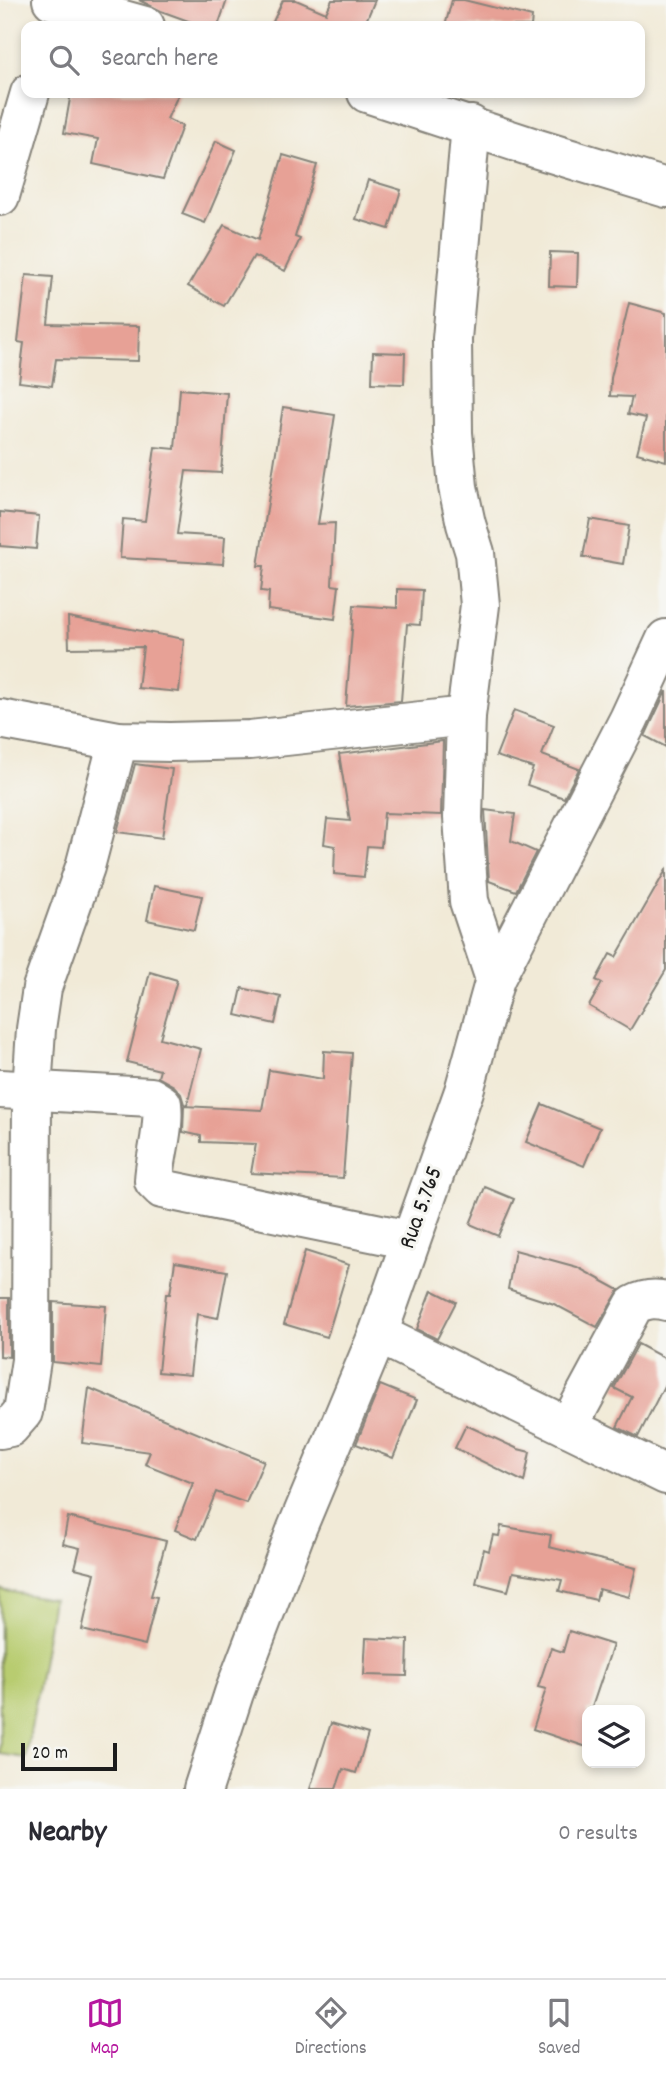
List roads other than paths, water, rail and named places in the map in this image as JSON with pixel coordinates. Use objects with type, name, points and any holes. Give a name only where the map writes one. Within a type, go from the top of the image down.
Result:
[{"type":"street","points":[[54,7],[121,21]]},
{"type":"street","points":[[0,196],[29,98]]},
{"type":"street","points":[[383,98],[666,188]]},
{"type":"street","points":[[471,125],[452,339],[457,474],[466,524],[475,552],[480,605],[466,716],[463,818],[469,901],[495,979]]},
{"type":"street","name":"Rua 5.765","points":[[203,1789],[258,1629],[378,1334],[464,1091],[495,979],[629,719],[666,639]]},
{"type":"street","points":[[0,719],[118,741],[250,740],[466,716]]},
{"type":"street","points":[[0,1430],[10,1427],[23,1412],[31,1360],[16,1090],[36,1029],[42,988],[85,867],[118,741]]},
{"type":"street","points":[[16,1090],[151,1097],[162,1104],[164,1115],[154,1181],[162,1189],[410,1240]]},
{"type":"street","points":[[568,1427],[634,1306],[642,1300],[656,1298],[666,1301]]},
{"type":"street","points":[[378,1334],[666,1475]]}]
